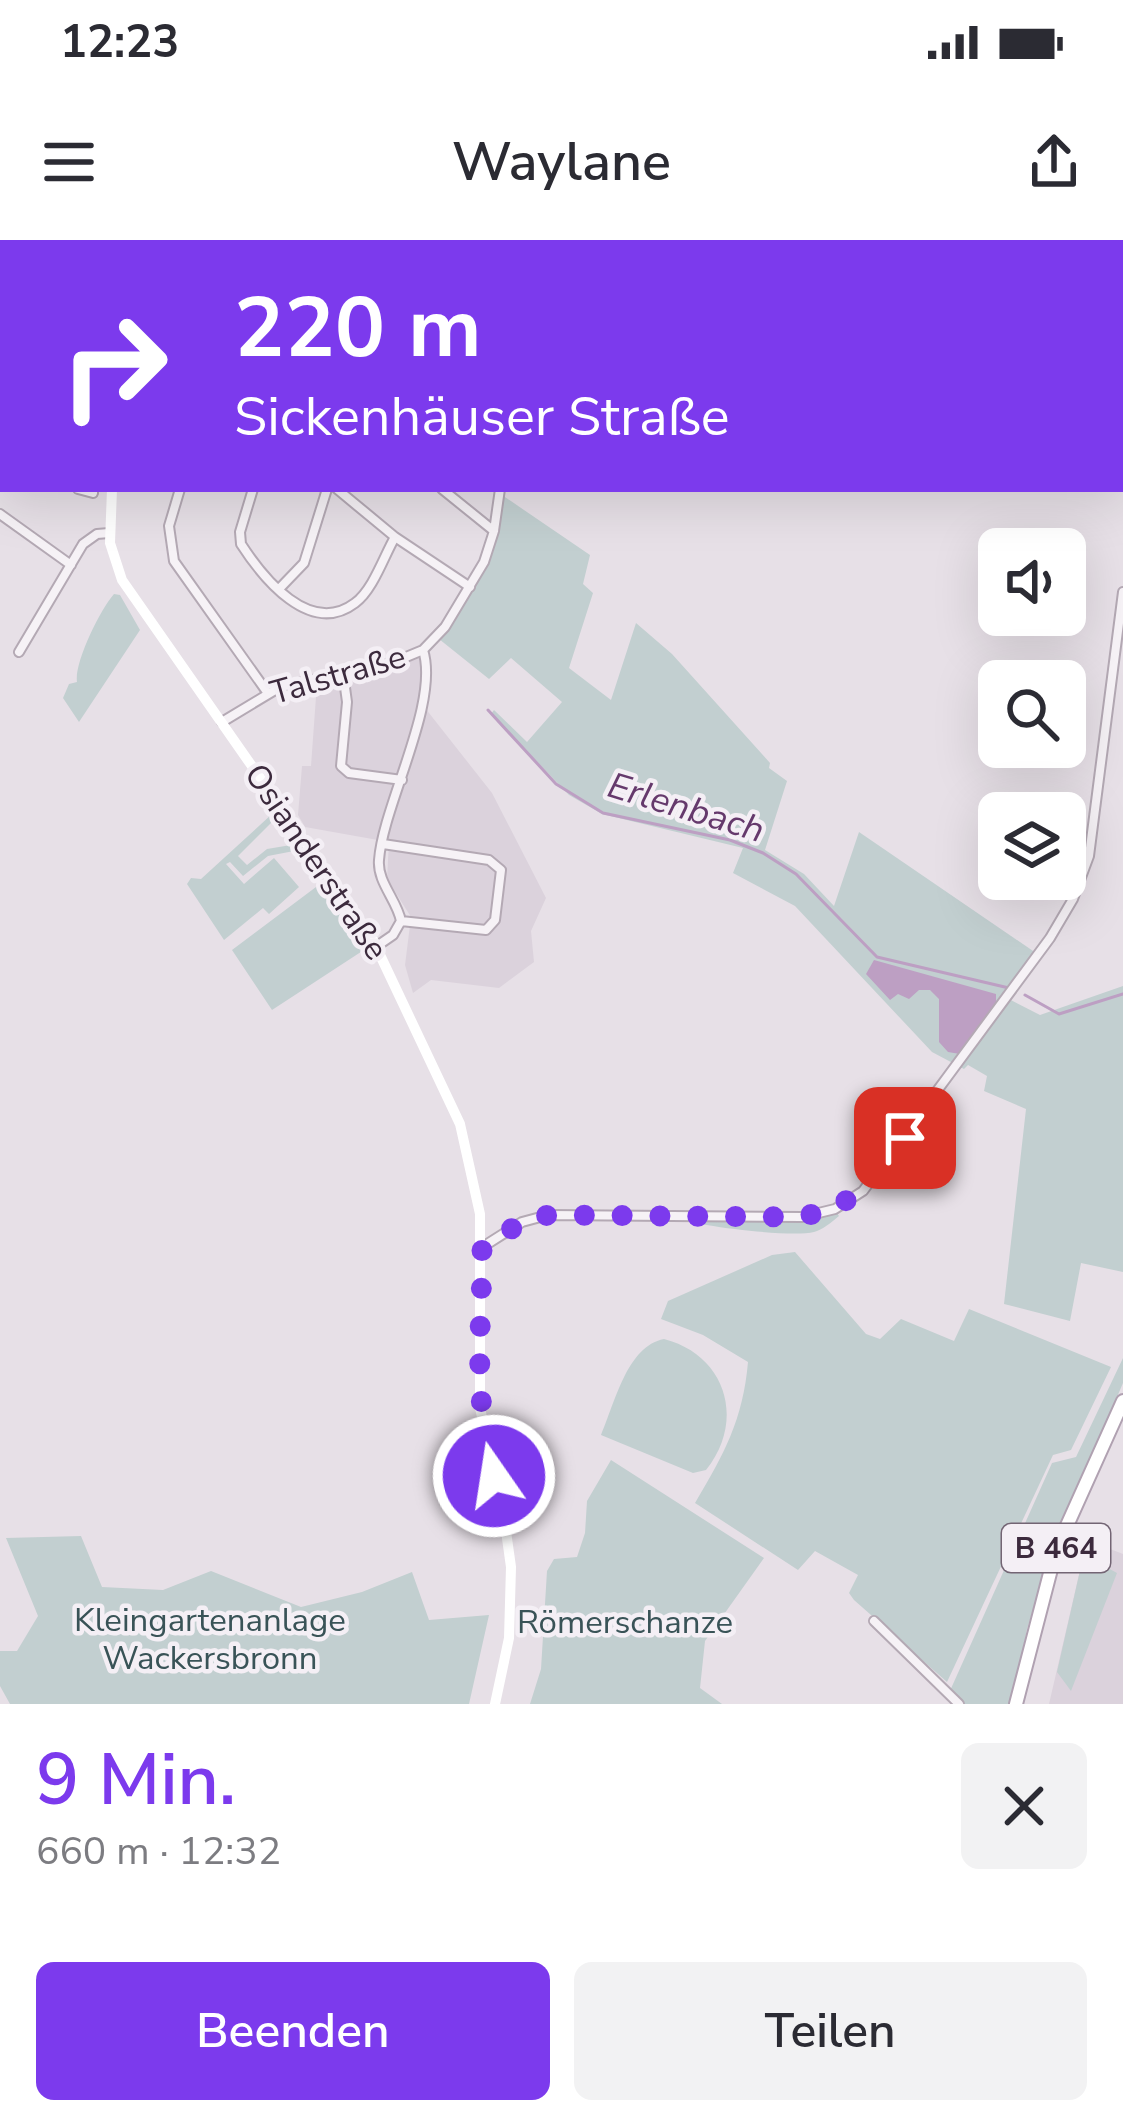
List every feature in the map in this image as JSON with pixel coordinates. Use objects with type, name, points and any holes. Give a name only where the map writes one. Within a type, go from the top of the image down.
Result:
[{"type":"main road","name":"B 464","points":[[1016,1704],[1056,1550],[1123,1401]]},
{"type":"street","name":"Osianderstraße","points":[[112,492],[109,532],[114,560],[131,595],[377,946],[460,1124],[478,1198],[482,1252],[480,1408],[507,1529],[512,1584],[509,1638],[495,1704]]},
{"type":"street","points":[[179,492],[169,526],[174,561],[267,692]]},
{"type":"street","points":[[252,492],[240,538],[245,550],[304,611],[351,606],[362,596],[395,537]]},
{"type":"street","points":[[279,589],[304,563],[326,492]]},
{"type":"street","points":[[341,492],[395,537],[470,586]]},
{"type":"street","points":[[446,492],[494,531]]},
{"type":"street","name":"Talstraße","points":[[220,723],[267,692],[394,662],[423,650],[445,627],[484,562],[500,492]]},
{"type":"street","points":[[0,514],[71,565]]},
{"type":"street","points":[[19,652],[87,540],[109,532]]},
{"type":"street","points":[[482,1252],[522,1222],[548,1215],[802,1216],[835,1209],[863,1191],[1050,938],[1073,898],[1089,856],[1123,592]]},
{"type":"street","points":[[401,921],[379,869],[426,671],[423,650]]},
{"type":"street","points":[[343,673],[347,703],[341,766],[349,773],[402,780]]},
{"type":"street","points":[[382,844],[488,860],[501,870],[490,928],[479,931],[401,921]]},
{"type":"street","points":[[377,946],[393,935],[401,921]]},
{"type":"street","points":[[874,1622],[959,1704]]},
{"type":"shaded area","points":[[419,658],[425,663],[418,699],[492,793],[546,898],[531,931],[534,962],[499,988],[431,980],[413,993],[405,965],[411,917],[387,879],[389,842],[305,827],[298,815],[302,766],[311,766],[317,683],[385,671]]},
{"type":"shaded area","points":[[874,960],[996,994],[996,1004],[960,1054],[948,1052],[939,1042],[939,999],[930,990],[919,990],[909,999],[898,994],[890,1000],[866,974]]},
{"type":"shaded area","points":[[1087,1540],[1123,1554],[1123,1704],[1049,1704]]},
{"type":"green space","points":[[502,495],[590,555],[583,584],[593,593],[569,668],[611,700],[636,623],[672,654],[770,763],[769,768],[787,781],[765,850],[804,874],[834,906],[859,832],[1036,953],[1005,997],[1040,1015],[1123,986],[1123,1272],[1081,1263],[1070,1321],[1004,1304],[1026,1109],[984,1091],[987,1076],[932,1052],[795,906],[733,873],[743,848],[602,814],[569,795],[491,714],[494,710],[527,742],[562,702],[511,658],[489,679],[439,639],[490,557]]},
{"type":"green space","points":[[114,594],[120,595],[140,630],[79,722],[63,698],[69,684],[77,682],[89,637]]},
{"type":"green space","points":[[272,814],[276,818],[238,856],[247,865],[267,849],[291,845],[294,851],[268,856],[243,876],[230,862],[226,864],[244,884],[274,858],[299,887],[269,914],[263,908],[224,940],[187,884],[191,878],[201,879]]},
{"type":"green space","points":[[324,881],[370,946],[272,1010],[232,950]]},
{"type":"green space","points":[[835,1210],[839,1216],[827,1225],[801,1233],[740,1230],[666,1216],[791,1217]]},
{"type":"green space","points":[[795,1252],[866,1334],[880,1339],[901,1319],[954,1341],[969,1309],[1111,1367],[1071,1450],[1053,1455],[947,1682],[854,1600],[849,1593],[858,1575],[815,1551],[798,1570],[695,1503],[730,1436],[742,1402],[748,1362],[703,1335],[661,1319],[668,1301],[772,1255]]},
{"type":"green space","points":[[664,1339],[702,1359],[723,1392],[725,1431],[706,1470],[693,1473],[601,1435],[631,1364],[651,1344]]},
{"type":"green space","points":[[1123,1358],[1123,1383],[1052,1549],[1027,1629],[1012,1704],[960,1704],[949,1693],[1052,1463],[1076,1457]]},
{"type":"green space","name":"Römerschanze","points":[[611,1460],[764,1558],[705,1641],[700,1688],[722,1704],[530,1704],[541,1669],[547,1571],[554,1559],[577,1557],[585,1533],[587,1501]]},
{"type":"green space","name":"Kleingartenanlage Wackersbronn","points":[[81,1536],[102,1587],[163,1590],[211,1571],[301,1607],[362,1592],[412,1572],[429,1620],[489,1615],[469,1704],[10,1704],[0,1686],[0,1651],[17,1651],[38,1616],[6,1538]]},
{"type":"green space","points":[[1092,1545],[1095,1561],[1117,1573],[1071,1691],[1057,1672],[1084,1553]]},
{"type":"waterway","name":"Erlenbach","points":[[488,710],[556,784],[603,813],[730,840],[763,853],[796,874],[877,957],[1009,988]]},
{"type":"waterway","name":"Erlenbach","points":[[1025,995],[1059,1014],[1123,994]]},
{"type":"route","points":[[494,1476],[477,1381],[482,1248],[514,1226],[548,1215],[791,1217],[824,1213],[863,1191],[905,1138]]}]
